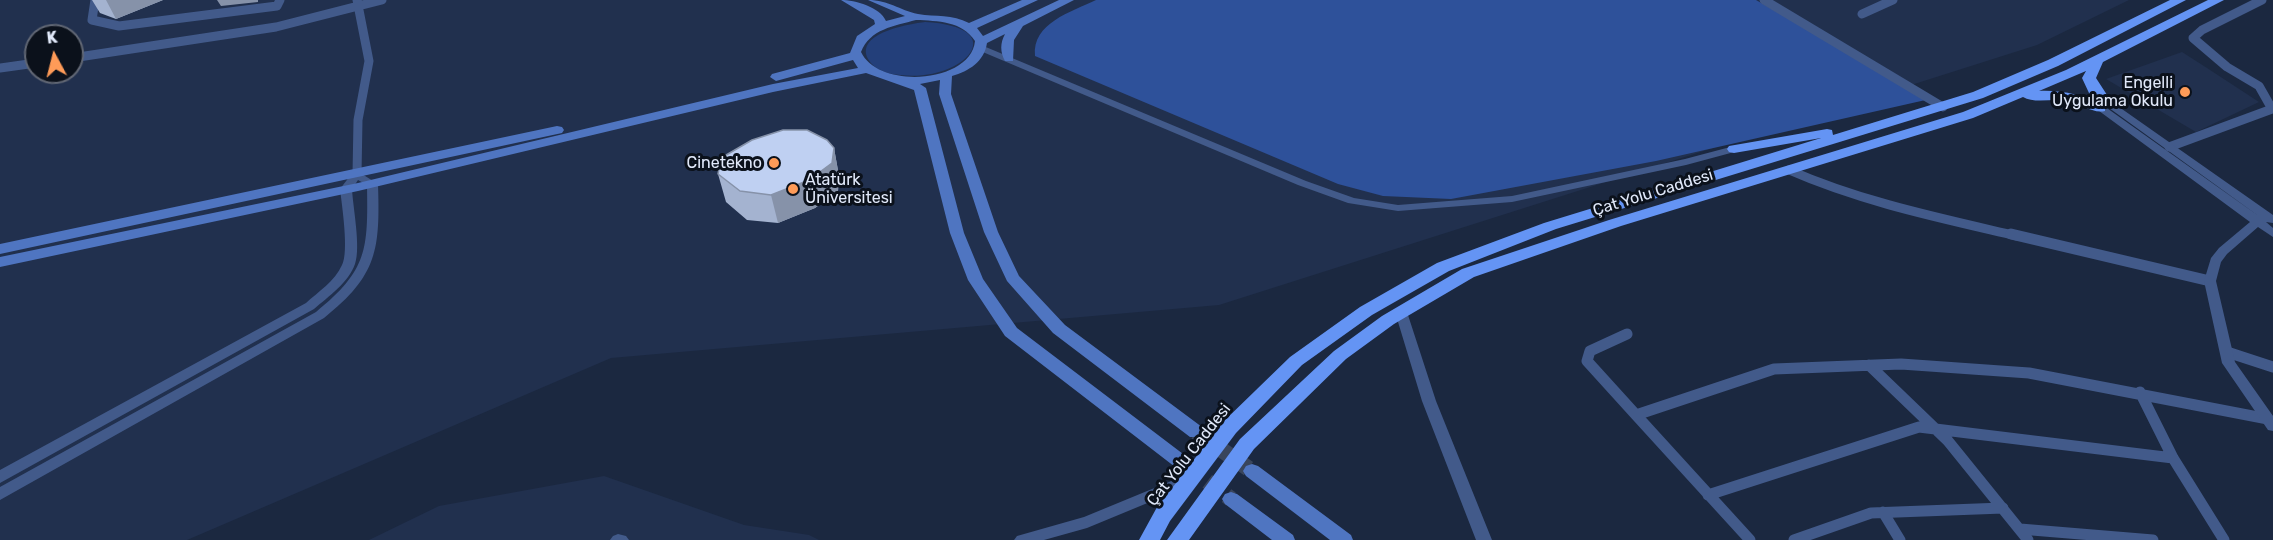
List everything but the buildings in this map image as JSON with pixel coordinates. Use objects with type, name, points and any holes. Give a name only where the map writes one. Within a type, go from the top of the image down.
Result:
[{"type":"highway","name":"Çat Yolu Caddesi","points":[[1177,540],[1247,444],[1340,355],[1401,312],[1468,273],[1615,223],[1968,115],[2008,99],[2180,0]]},
{"type":"highway","name":"Çat Yolu Caddesi","points":[[1149,540],[1187,472],[1296,361],[1366,311],[1443,267],[1550,226],[2098,59],[2218,0]]},
{"type":"highway","points":[[2098,59],[2089,78],[2101,103]]},
{"type":"highway","points":[[2056,70],[2101,103]]},
{"type":"highway","points":[[2008,99],[2050,93],[2101,103]]},
{"type":"highway","points":[[1734,149],[1884,123]]},
{"type":"main road","points":[[848,0],[879,18],[881,26]]},
{"type":"main road","points":[[874,0],[916,18]]},
{"type":"main road","points":[[969,27],[1032,0]]},
{"type":"main road","points":[[981,44],[969,27],[945,19],[916,18],[881,26],[864,36],[856,46],[854,56],[865,70],[888,79],[903,81],[946,76],[972,62],[981,44],[1068,0]]},
{"type":"main road","points":[[1009,58],[1006,50],[1007,40],[1018,24]]},
{"type":"main road","points":[[0,249],[585,124],[854,56]]},
{"type":"main road","points":[[0,262],[372,184],[773,88],[865,70]]},
{"type":"main road","points":[[946,76],[945,94],[991,232],[1012,278],[1059,329],[1196,432]]},
{"type":"main road","points":[[903,81],[920,88],[957,233],[976,280],[1011,332],[1187,472]]},
{"type":"main road","points":[[1252,471],[1344,540]]},
{"type":"main road","points":[[1231,500],[1286,540]]},
{"type":"street","points":[[95,0],[92,20],[119,26],[278,6],[280,0]]},
{"type":"street","points":[[84,56],[276,27],[357,3],[382,0]]},
{"type":"street","points":[[1764,0],[1943,107]]},
{"type":"street","points":[[1862,14],[1893,0]]},
{"type":"street","points":[[2169,147],[2272,109],[2259,86],[2227,67],[2193,38],[2262,0]]},
{"type":"street","points":[[0,477],[310,306],[336,283],[349,265],[351,251],[346,189],[357,174],[358,120],[369,61],[357,3]]},
{"type":"street","points":[[981,44],[1302,183],[1352,201],[1398,208],[1512,200],[1686,162],[1734,149]]},
{"type":"street","points":[[0,68],[24,65]]},
{"type":"street","points":[[2101,103],[2169,147],[2266,220],[2273,233]]},
{"type":"street","points":[[2101,103],[2266,220]]},
{"type":"street","points":[[1789,170],[1832,189],[1896,207],[2210,281]]},
{"type":"street","points":[[0,494],[320,315],[340,300],[363,273],[368,258],[373,225],[372,184],[357,174]]},
{"type":"street","points":[[2266,220],[2219,256],[2210,281],[2227,352],[2236,377],[2271,422]]},
{"type":"street","points":[[1401,312],[1429,401],[1485,540]]},
{"type":"street","points":[[1627,334],[1590,351],[1587,361],[1750,540]]},
{"type":"street","points":[[2227,352],[2273,367]]},
{"type":"street","points":[[1636,415],[1773,369],[1869,365],[1941,366],[2029,373],[2140,392],[2271,422]]},
{"type":"street","points":[[1869,365],[1934,428],[2024,534],[2153,540]]},
{"type":"street","points":[[2140,392],[2173,458],[2224,540]]},
{"type":"street","points":[[1708,495],[1913,428],[1934,428],[2173,458]]},
{"type":"street","points":[[1022,540],[1086,522],[1187,472]]},
{"type":"street","points":[[1794,540],[1863,514],[2003,508]]},
{"type":"street","points":[[1883,512],[1900,540]]},
{"type":"shaded area","name":"Atatürk Üniversitesi","points":[[0,0],[2129,0],[2037,45],[1219,305],[611,358],[187,540],[0,540]]},
{"type":"shaded area","points":[[1096,0],[1756,0],[1930,99],[1656,161],[1451,199],[1383,196],[1338,184],[1035,56],[1036,45],[1046,27],[1065,14]]},
{"type":"shaded area","points":[[925,22],[952,26],[968,34],[973,43],[970,53],[959,63],[943,71],[923,75],[891,74],[878,69],[868,59],[866,50],[876,36],[897,28]]},
{"type":"shaded area","name":"Engelli Uygulama Okulu","points":[[2182,52],[2259,102],[2196,132],[2106,79]]},
{"type":"shaded area","points":[[604,476],[744,525],[809,535],[819,540],[369,540],[439,506]]},
{"type":"tunnel","points":[[1196,432],[1252,471]]},
{"type":"tunnel","points":[[1188,467],[1231,499]]},
{"type":"place","name":"Engelli Uygulama Okulu","points":[[2185,92]]},
{"type":"place","name":"Cinetekno","points":[[774,163]]},
{"type":"place","name":"Atatürk Üniversitesi","points":[[793,189]]}]
